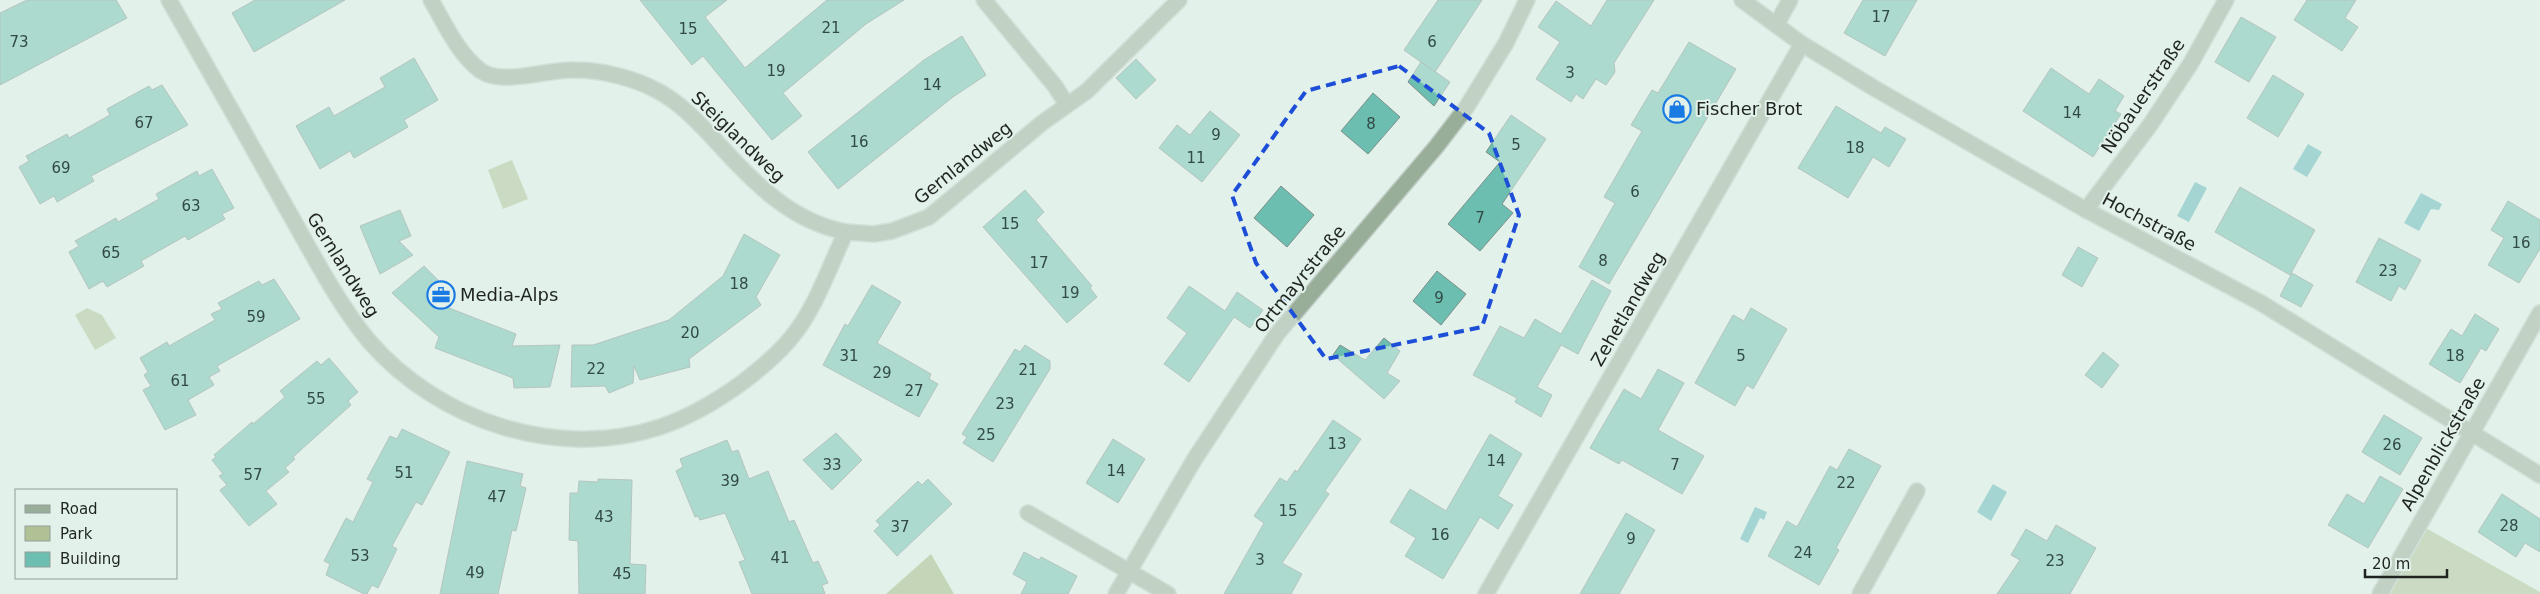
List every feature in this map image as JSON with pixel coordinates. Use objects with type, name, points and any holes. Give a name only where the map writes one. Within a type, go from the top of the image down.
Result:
[{"type":"street","name":"Gernlandweg","points":[[169,0],[333,290],[349,314],[387,359],[422,388],[467,414],[500,426],[557,438],[608,438],[662,427],[708,406],[754,373],[790,339],[804,321],[846,232],[874,234],[892,231],[929,217],[1067,105],[1087,91],[1179,0]]},
{"type":"street","name":"Steiglandweg","points":[[431,0],[458,47],[483,72],[508,78],[548,71],[575,70],[612,75],[643,84],[676,102],[692,116],[752,181],[780,204],[808,221],[846,232]]},
{"type":"street","points":[[984,0],[1055,86],[1067,105]]},
{"type":"street","name":"Ortmayrstraße","points":[[1116,594],[1194,460],[1277,334],[1436,147],[1466,108],[1506,43],[1527,0]]},
{"type":"street","name":"Hochstraße","points":[[1742,0],[1802,44],[1874,88],[2086,210],[2260,303],[2540,475]]},
{"type":"street","points":[[1776,24],[1790,0]]},
{"type":"street","name":"Nöbauerstraße","points":[[2086,210],[2150,125],[2191,63],[2226,0]]},
{"type":"street","name":"Zehetlandweg","points":[[1486,594],[1802,44]]},
{"type":"street","name":"Alpenblickstraße","points":[[2380,594],[2540,313]]},
{"type":"street","points":[[1860,594],[1917,491]]},
{"type":"street","points":[[1028,514],[1168,594]]},
{"type":"highlighted area","points":[[1399,66],[1489,133],[1519,215],[1482,327],[1326,359],[1256,263],[1232,195],[1306,91]]},
{"type":"green space","points":[[512,160],[528,199],[503,209],[488,170]]},
{"type":"green space","points":[[87,308],[102,315],[116,338],[95,350],[75,315]]},
{"type":"green space","points":[[2424,527],[2540,592],[2540,594],[2388,594]]},
{"type":"green space","points":[[931,554],[954,594],[886,594]]},
{"type":"water","points":[[2308,144],[2322,152],[2307,177],[2293,169]]},
{"type":"water","points":[[2195,182],[2207,188],[2189,222],[2177,216]]},
{"type":"water","points":[[2421,193],[2442,204],[2439,210],[2431,209],[2419,231],[2404,223]]},
{"type":"water","points":[[1993,484],[2007,492],[1991,521],[1977,512]]},
{"type":"water","points":[[1755,507],[1767,512],[1764,520],[1760,518],[1748,543],[1740,539]]},
{"type":"building","points":[[27,0],[116,0],[127,18],[0,85],[0,13]]},
{"type":"building","points":[[255,0],[345,0],[254,52],[232,13]]},
{"type":"building","points":[[640,0],[727,0],[705,17],[745,68],[827,0],[904,0],[866,24],[783,93],[802,116],[772,140],[703,56],[692,65]]},
{"type":"building","points":[[1438,0],[1482,0],[1435,72],[1404,50]]},
{"type":"building","points":[[1607,0],[1654,0],[1614,63],[1615,72],[1606,85],[1596,79],[1583,99],[1576,94],[1571,102],[1536,79],[1560,42],[1538,27],[1556,1],[1591,26]]},
{"type":"building","points":[[1863,0],[1917,0],[1885,56],[1844,33]]},
{"type":"building","points":[[2307,0],[2356,0],[2345,18],[2358,27],[2342,51],[2294,20]]},
{"type":"building","points":[[2241,17],[2276,37],[2249,82],[2215,62]]},
{"type":"building","points":[[962,36],[986,75],[953,97],[838,189],[808,152],[924,60]]},
{"type":"building","points":[[1689,42],[1736,69],[1609,284],[1579,267],[1615,203],[1604,197],[1642,131],[1631,125],[1652,90],[1658,93]]},
{"type":"building","points":[[414,58],[438,100],[404,120],[408,127],[354,158],[350,151],[320,169],[296,126],[329,107],[334,116],[385,87],[380,78]]},
{"type":"building","points":[[1136,59],[1156,80],[1136,99],[1116,78]]},
{"type":"building","points":[[1421,62],[1450,82],[1434,106],[1408,82]]},
{"type":"building","points":[[2051,68],[2089,94],[2099,79],[2124,96],[2115,111],[2121,114],[2093,157],[2023,111]]},
{"type":"building","points":[[2273,75],[2304,94],[2278,137],[2247,118]]},
{"type":"building","points":[[162,85],[188,125],[91,176],[94,181],[57,202],[54,196],[40,204],[19,167],[29,161],[26,156],[67,134],[69,138],[110,115],[107,109],[149,86],[152,90]]},
{"type":"building","points":[[1373,93],[1400,117],[1368,154],[1341,131]]},
{"type":"building","points":[[1836,106],[1881,133],[1885,127],[1906,139],[1889,167],[1873,157],[1848,198],[1798,168]]},
{"type":"building","points":[[1210,111],[1240,135],[1202,182],[1159,148],[1177,125],[1190,135]]},
{"type":"building","points":[[1511,115],[1546,139],[1502,204],[1513,213],[1480,251],[1448,224],[1500,162],[1486,152]]},
{"type":"building","points":[[212,169],[234,208],[222,214],[225,219],[188,240],[185,236],[141,261],[144,266],[107,287],[103,281],[89,289],[69,252],[79,246],[75,241],[116,218],[118,222],[159,199],[156,194],[197,171],[199,176]]},
{"type":"building","points":[[1281,186],[1314,215],[1287,247],[1254,218]]},
{"type":"building","points":[[2240,187],[2315,230],[2290,275],[2215,232]]},
{"type":"building","points":[[1025,190],[1044,212],[1036,220],[1092,286],[1090,288],[1097,297],[1067,323],[983,227]]},
{"type":"building","points":[[2508,201],[2540,220],[2540,249],[2519,283],[2488,265],[2504,238],[2491,230]]},
{"type":"building","points":[[400,210],[411,236],[399,241],[413,255],[380,274],[360,226]]},
{"type":"building","points":[[744,234],[780,255],[756,297],[761,305],[689,359],[690,367],[640,380],[634,366],[633,383],[609,393],[605,386],[571,387],[572,345],[593,345],[669,320],[723,276]]},
{"type":"building","points":[[2379,238],[2421,260],[2405,290],[2399,286],[2391,301],[2356,282]]},
{"type":"building","points":[[2078,247],[2098,258],[2082,287],[2062,275]]},
{"type":"building","points":[[424,266],[454,296],[444,306],[516,334],[512,346],[560,345],[550,387],[514,388],[513,378],[435,348],[439,337],[392,293]]},
{"type":"building","points":[[1437,271],[1466,294],[1441,325],[1413,301]]},
{"type":"building","points":[[2292,273],[2313,285],[2301,307],[2280,296]]},
{"type":"building","points":[[274,279],[300,319],[217,366],[220,371],[209,377],[214,385],[188,400],[196,415],[165,430],[143,390],[151,386],[144,375],[148,372],[140,358],[167,342],[169,346],[215,320],[211,314],[222,309],[218,303],[259,281],[262,285]]},
{"type":"building","points":[[1592,280],[1611,291],[1578,354],[1561,345],[1537,387],[1552,395],[1541,417],[1515,402],[1517,398],[1473,375],[1500,326],[1524,338],[1535,319],[1561,334]]},
{"type":"building","points":[[872,285],[901,302],[877,343],[931,374],[929,379],[938,384],[919,417],[823,365],[845,324],[848,326]]},
{"type":"building","points":[[1189,286],[1225,311],[1237,292],[1263,310],[1250,328],[1234,317],[1189,382],[1164,364],[1187,333],[1167,318]]},
{"type":"building","points":[[1751,308],[1787,329],[1753,389],[1747,385],[1735,406],[1695,383],[1733,315],[1744,321]]},
{"type":"building","points":[[2475,314],[2499,329],[2486,351],[2481,348],[2460,383],[2429,364],[2451,329],[2462,336]]},
{"type":"building","points":[[1384,338],[1400,351],[1387,373],[1400,381],[1384,399],[1333,355],[1340,345],[1365,360]]},
{"type":"building","points":[[1025,345],[1050,361],[1050,369],[993,462],[963,443],[967,437],[962,434],[1015,349],[1020,352]]},
{"type":"building","points":[[2103,352],[2119,365],[2102,388],[2085,375]]},
{"type":"building","points":[[329,358],[358,392],[348,401],[351,405],[293,457],[295,459],[285,468],[289,472],[266,491],[277,504],[249,526],[220,490],[227,485],[219,476],[223,474],[212,460],[216,457],[214,455],[252,422],[253,424],[285,397],[280,391],[317,361],[321,365]]},
{"type":"building","points":[[1658,369],[1684,383],[1658,430],[1704,456],[1682,494],[1622,460],[1619,464],[1590,448],[1624,389],[1641,399]]},
{"type":"building","points":[[2384,415],[2422,438],[2400,475],[2362,452]]},
{"type":"building","points":[[1333,420],[1361,439],[1325,491],[1329,494],[1282,563],[1302,574],[1291,594],[1224,594],[1264,523],[1254,516],[1280,478],[1287,482],[1295,470],[1297,472]]},
{"type":"building","points":[[402,429],[450,452],[422,505],[416,502],[392,546],[397,549],[378,588],[372,585],[367,594],[364,594],[326,575],[330,564],[324,561],[346,518],[353,522],[373,482],[367,479],[390,436],[397,439]]},
{"type":"building","points":[[836,433],[862,460],[832,490],[803,460]]},
{"type":"building","points":[[1490,434],[1522,454],[1498,496],[1513,505],[1498,529],[1480,517],[1443,579],[1405,556],[1416,538],[1390,522],[1410,489],[1446,511]]},
{"type":"building","points":[[1113,439],[1145,459],[1118,503],[1086,483]]},
{"type":"building","points":[[727,440],[732,452],[738,450],[749,479],[768,471],[789,522],[794,520],[813,563],[818,561],[828,583],[822,585],[825,594],[752,594],[739,562],[745,560],[725,513],[700,520],[698,516],[695,517],[676,471],[683,467],[680,459]]},
{"type":"building","points":[[1849,449],[1881,466],[1836,548],[1839,550],[1819,585],[1768,556],[1787,521],[1797,527],[1830,466],[1837,470]]},
{"type":"building","points":[[467,461],[523,474],[520,486],[526,488],[516,531],[512,530],[498,594],[440,594]]},
{"type":"building","points":[[2380,476],[2403,489],[2368,548],[2328,525],[2347,494],[2364,504]]},
{"type":"building","points":[[598,479],[632,480],[630,564],[646,565],[645,594],[579,594],[578,541],[569,540],[570,493],[578,493],[579,481],[598,482]]},
{"type":"building","points":[[928,479],[952,504],[897,556],[874,531],[880,525],[876,521],[918,481],[922,485]]},
{"type":"building","points":[[2502,494],[2540,519],[2540,552],[2525,543],[2516,557],[2478,532]]},
{"type":"building","points":[[1626,513],[1655,530],[1619,594],[1580,594]]},
{"type":"building","points":[[2056,525],[2096,548],[2070,594],[1997,594],[2020,560],[2011,555],[2026,529],[2047,541]]},
{"type":"building","points":[[1024,552],[1039,560],[1041,557],[1077,576],[1068,594],[1021,594],[1027,582],[1013,574]]},
{"type":"place","name":"Fischer Brot","points":[[1677,109]]},
{"type":"place","name":"Media-Alps","points":[[441,295]]}]
